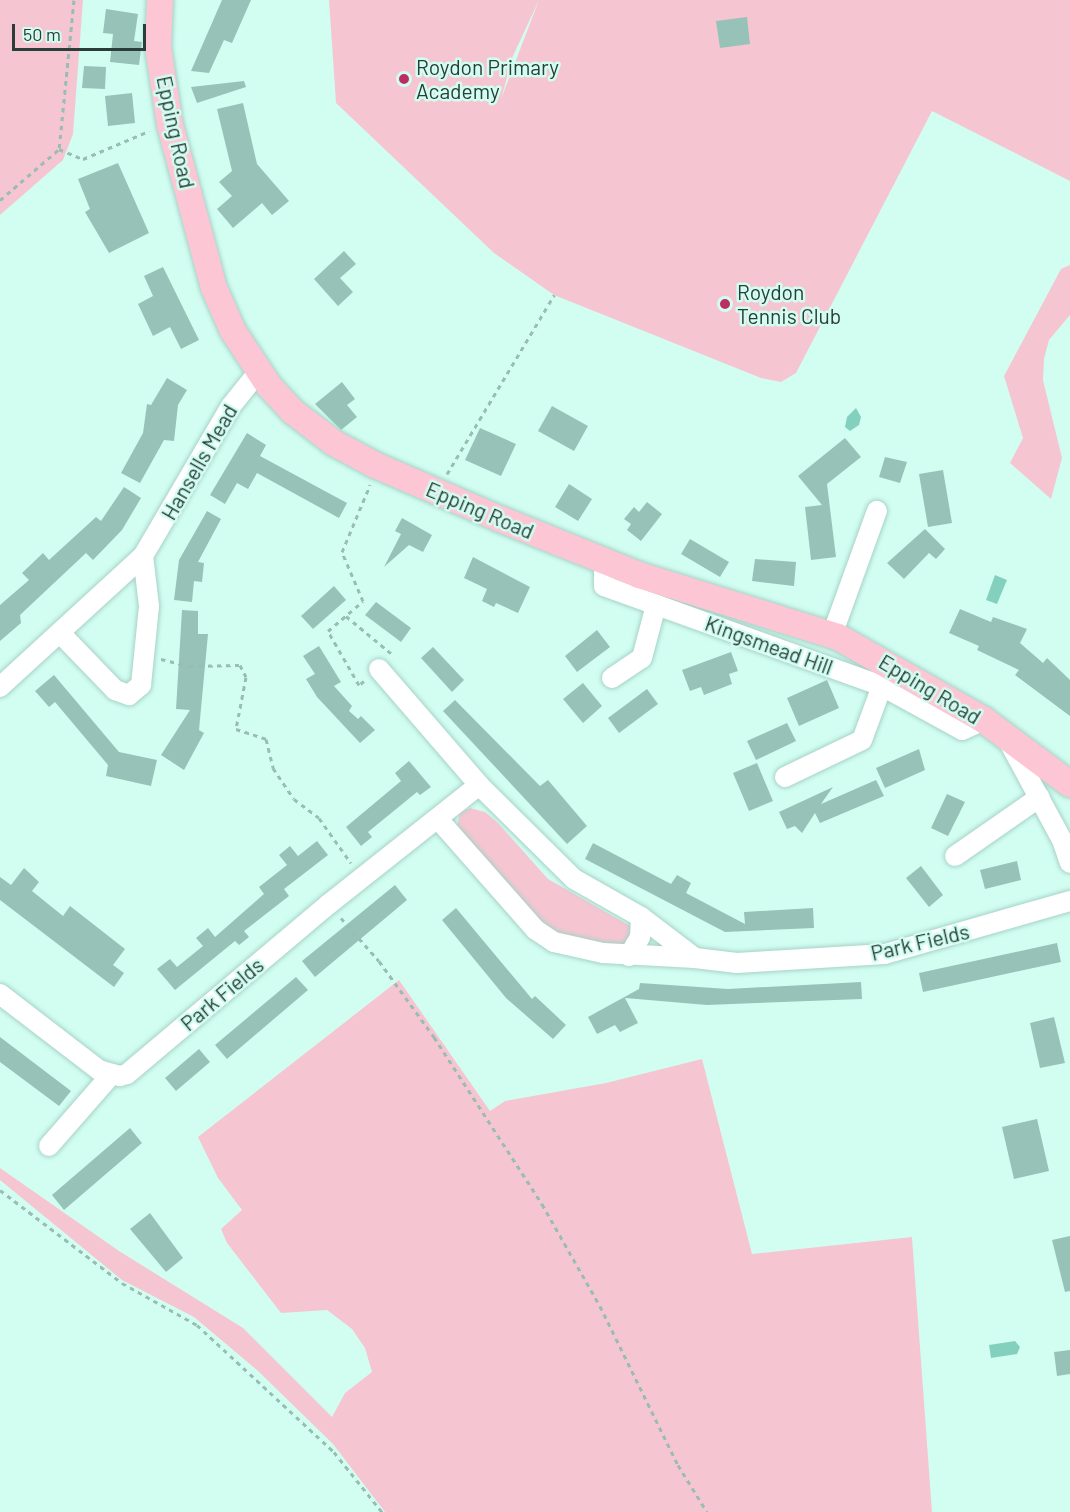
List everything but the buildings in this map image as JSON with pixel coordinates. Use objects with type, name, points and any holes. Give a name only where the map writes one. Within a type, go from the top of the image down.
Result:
[{"type":"main road","name":"Epping Road","points":[[160,0],[158,47],[170,124],[221,309],[259,371],[292,411],[334,443],[375,465],[604,561],[832,635],[899,669],[984,720],[1009,742],[1070,784]]},
{"type":"street","name":"Hansells Mead","points":[[0,687],[61,634],[143,556],[231,406],[259,371]]},
{"type":"street","points":[[832,635],[877,511]]},
{"type":"street","points":[[61,634],[116,690],[129,695],[141,685],[146,656],[149,606],[143,556]]},
{"type":"street","name":"Kingsmead Hill","points":[[604,561],[604,586],[882,686],[962,730],[984,720]]},
{"type":"street","points":[[612,678],[642,658],[656,605]]},
{"type":"street","points":[[379,669],[479,785],[574,879],[641,917],[695,958]]},
{"type":"street","points":[[785,777],[862,740],[882,686]]},
{"type":"street","points":[[1009,742],[1040,797],[1070,863]]},
{"type":"street","name":"Park Fields","points":[[111,1075],[128,1074],[361,877],[479,785]]},
{"type":"street","points":[[955,856],[1040,797]]},
{"type":"street","name":"Park Fields","points":[[438,819],[536,930],[576,949],[629,956],[695,958],[737,963],[885,954],[1070,902]]},
{"type":"street","points":[[629,956],[639,937],[641,917]]},
{"type":"street","points":[[0,994],[99,1070],[111,1075],[49,1146]]},
{"type":"path","points":[[0,200],[60,148],[74,0]]},
{"type":"path","points":[[60,148],[83,159],[170,124]]},
{"type":"path","points":[[437,491],[554,295]]},
{"type":"path","points":[[346,616],[394,655],[358,685],[328,631],[363,601],[342,552],[362,510],[375,465]]},
{"type":"path","points":[[146,656],[190,666],[240,665],[246,676],[236,729],[266,739],[273,768],[294,799],[319,818],[361,877]]},
{"type":"path","points":[[329,904],[379,961],[427,1028],[542,1204],[600,1306],[678,1465],[707,1512]]},
{"type":"path","points":[[0,1190],[122,1283],[197,1325],[334,1452],[382,1512]]},
{"type":"shaded area","points":[[0,0],[83,0],[73,134],[63,160],[0,215]]},
{"type":"shaded area","points":[[329,0],[539,0],[1070,0],[1070,181],[932,111],[796,373],[781,382],[761,378],[554,295],[494,253],[336,103]],"holes":[[[539,0],[501,99],[513,56]]]},
{"type":"shaded area","points":[[1070,265],[1070,315],[1049,340],[1044,359],[1043,380],[1062,458],[1051,499],[1010,463],[1023,438],[1004,376],[1061,269]]},
{"type":"shaded area","points":[[856,408],[861,417],[859,425],[850,431],[845,427],[847,417]]},
{"type":"shaded area","points":[[995,575],[1007,580],[997,604],[986,600]]},
{"type":"shaded area","points":[[470,808],[485,812],[498,823],[548,879],[632,927],[627,948],[554,942],[456,830],[460,813]]},
{"type":"shaded area","points":[[399,980],[490,1111],[505,1101],[606,1083],[702,1059],[752,1254],[912,1237],[932,1512],[385,1512],[333,1444],[257,1370],[194,1317],[122,1280],[0,1180],[0,1168],[119,1251],[243,1328],[332,1417],[345,1393],[372,1372],[365,1348],[352,1329],[327,1310],[281,1313],[227,1243],[221,1229],[242,1210],[218,1178],[198,1137]]},
{"type":"shaded area","points":[[1015,1341],[1020,1347],[1017,1354],[991,1358],[989,1345]]},
{"type":"place","name":"Roydon Primary Academy","points":[[404,79]]},
{"type":"place","name":"Roydon Tennis Club","points":[[725,304]]}]
